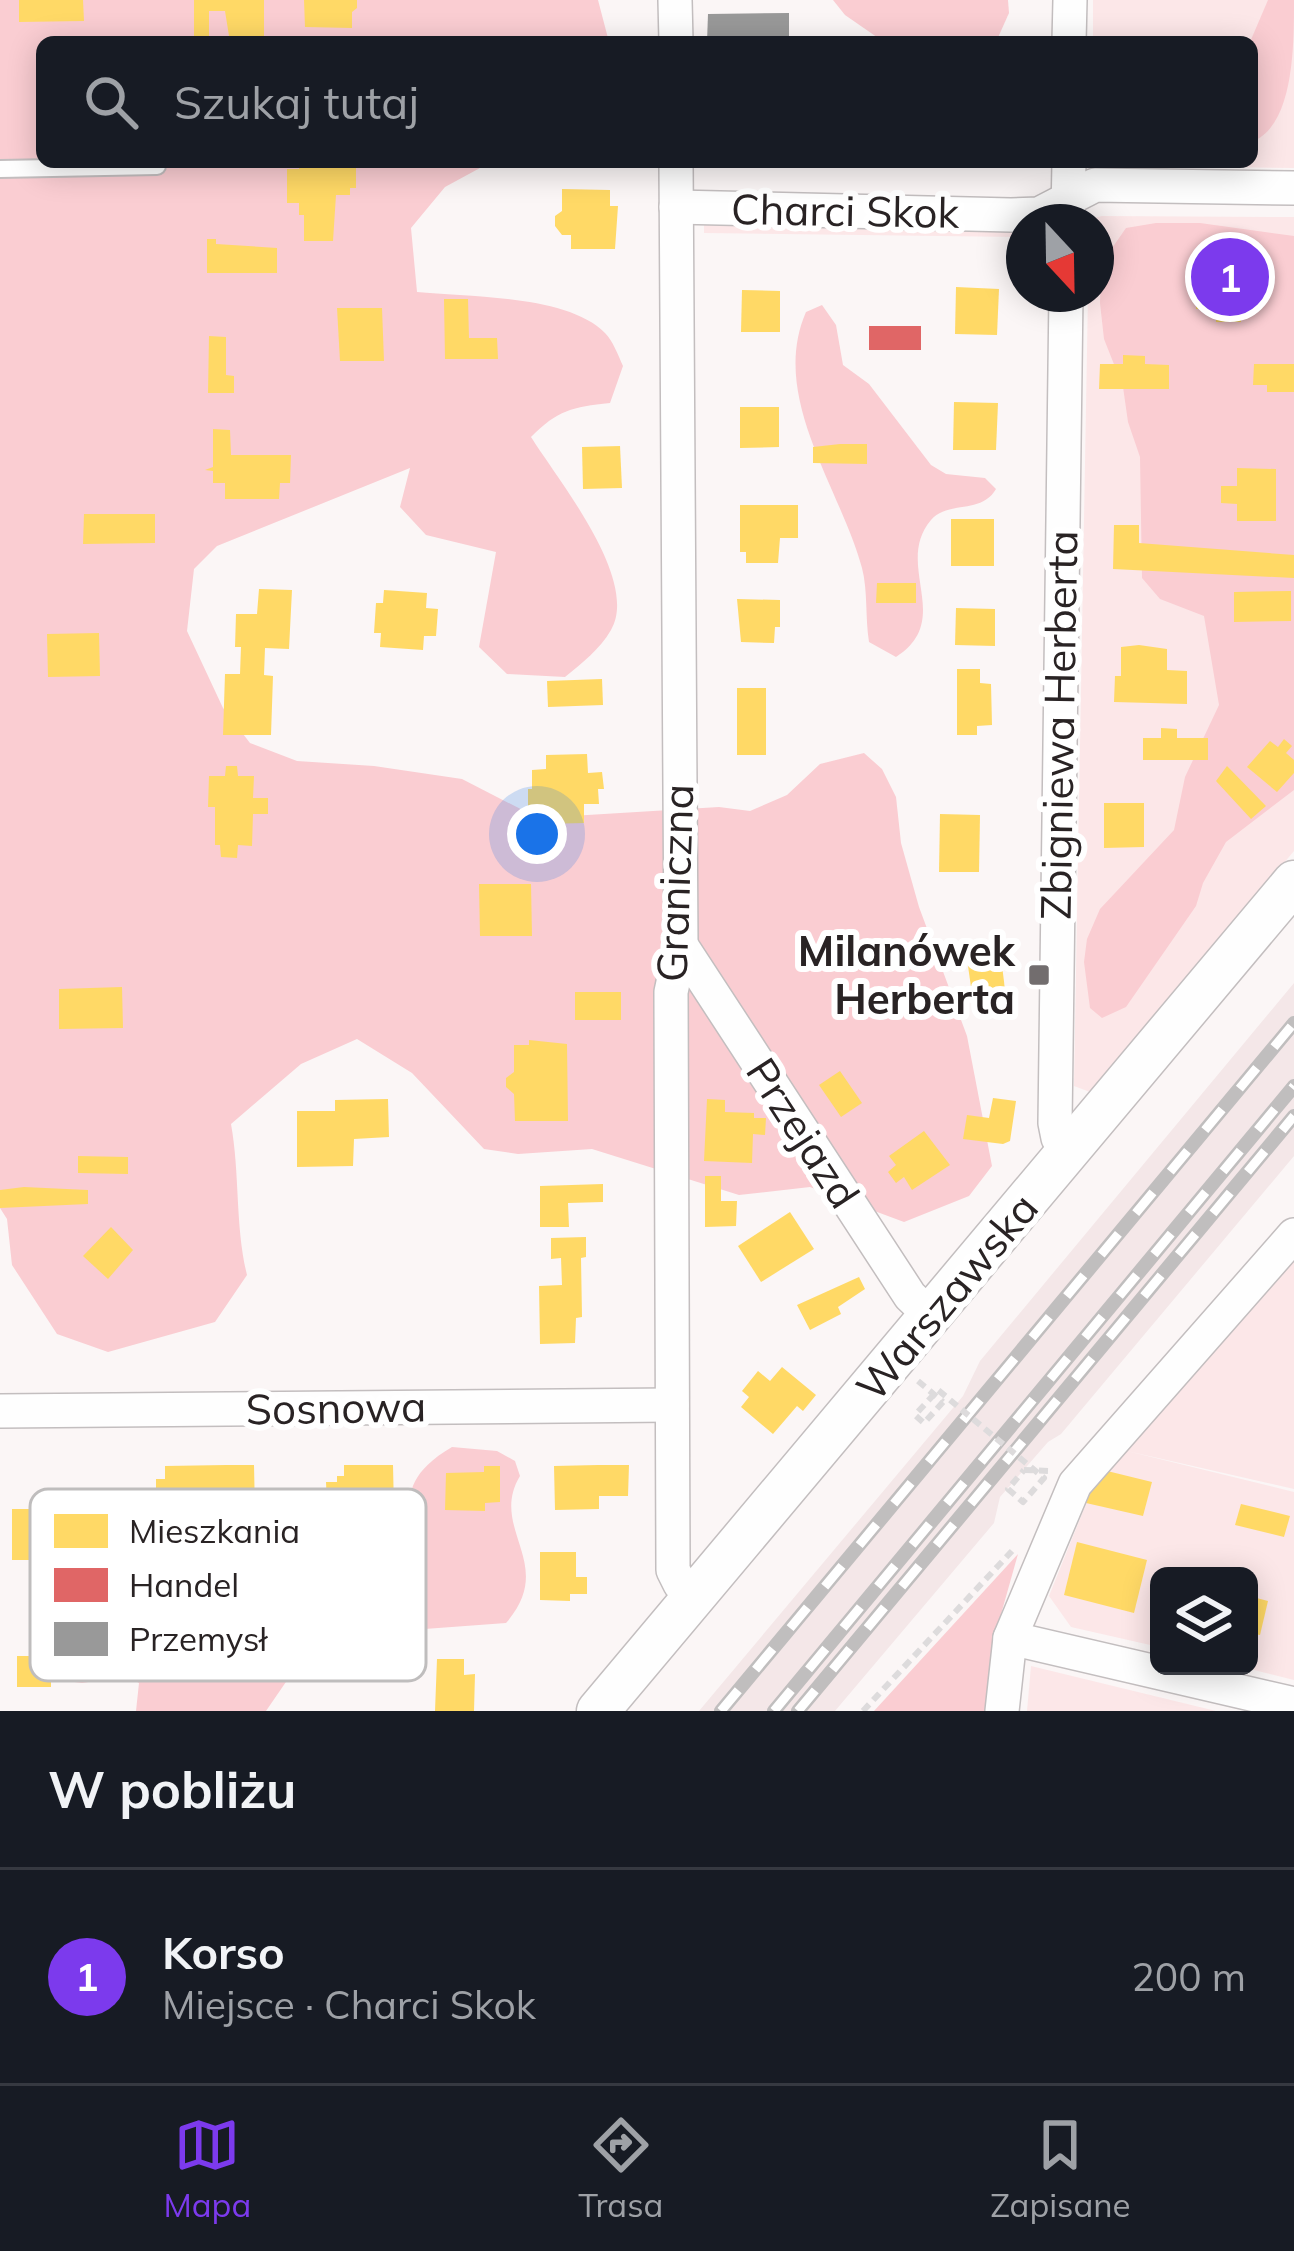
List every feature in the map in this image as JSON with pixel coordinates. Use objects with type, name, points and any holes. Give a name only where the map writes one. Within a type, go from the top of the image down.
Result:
[{"type":"street","points":[[675,0],[676,36]]},
{"type":"street","points":[[1070,0],[1070,36]]},
{"type":"street","name":"Graniczna","points":[[676,168],[681,945],[671,992],[673,1570],[694,1597]]},
{"type":"street","points":[[1068,204],[1069,168]]},
{"type":"street","name":"Charci Skok","points":[[1073,204],[1095,184],[1294,188]]},
{"type":"street","name":"Charci Skok","points":[[676,207],[1006,215]]},
{"type":"street","name":"Zbigniewa Herberta","points":[[1066,312],[1055,1123],[1058,1138],[1072,1150]]},
{"type":"street","name":"Warszawska","points":[[598,1711],[1294,882]]},
{"type":"street","name":"Przejazd","points":[[681,945],[910,1296],[931,1316]]},
{"type":"street","points":[[1002,1711],[1010,1638],[1067,1499],[1294,1235]]},
{"type":"street","name":"Sosnowa","points":[[0,1412],[673,1405]]},
{"type":"street","points":[[1010,1638],[1294,1704]]},
{"type":"lane","points":[[0,170],[78,168]]},
{"type":"path","points":[[906,1371],[943,1402],[924,1424],[915,1415],[938,1390],[1044,1478],[1023,1502],[1008,1489],[1024,1470]]},
{"type":"path","points":[[863,1711],[1022,1539]]},
{"type":"shaded area","points":[[0,0],[598,0],[607,36],[36,36],[36,168],[480,168],[445,187],[411,228],[417,292],[516,300],[567,311],[605,333],[623,366],[610,403],[566,411],[531,437],[592,531],[615,585],[617,609],[611,630],[565,677],[507,674],[479,647],[496,552],[426,535],[400,507],[410,468],[217,546],[194,569],[187,631],[223,708],[250,743],[297,761],[462,779],[538,818],[719,807],[750,811],[787,795],[820,764],[864,753],[882,769],[896,797],[901,843],[919,907],[967,1036],[992,1166],[969,1196],[904,1222],[810,1187],[739,1195],[592,1149],[518,1154],[484,1149],[412,1073],[357,1039],[301,1064],[231,1124],[247,1275],[215,1322],[108,1352],[57,1334],[12,1265],[7,1219],[0,1208]]},
{"type":"shaded area","points":[[833,0],[1008,0],[1009,13],[999,36],[875,36],[845,15]]},
{"type":"shaded area","points":[[1093,0],[1294,0],[1294,168],[1258,167],[1258,36],[1093,36]]},
{"type":"shaded area","points":[[1268,0],[1294,0],[1292,61],[1284,102],[1258,138],[1258,36],[1253,36]]},
{"type":"shaded area","points":[[1114,216],[1294,217],[1294,851],[1090,1092],[1074,1086],[1088,312],[1114,312]]},
{"type":"shaded area","points":[[1006,222],[1006,237],[704,233],[704,223]]},
{"type":"shaded area","points":[[1200,223],[1294,236],[1294,790],[1226,842],[1196,906],[1126,1007],[1102,1018],[1090,1008],[1084,962],[1087,939],[1100,909],[1174,830],[1185,777],[1219,705],[1204,616],[1160,599],[1142,578],[1140,457],[1123,387],[1104,339],[1101,312],[1114,312],[1114,245],[1126,228]]},
{"type":"shaded area","points":[[822,305],[836,325],[843,365],[869,384],[931,465],[946,474],[985,478],[996,489],[982,502],[946,510],[931,520],[918,555],[921,626],[913,642],[896,657],[869,642],[862,568],[802,409],[797,344],[806,312]]},
{"type":"shaded area","points":[[1294,983],[1294,1156],[1061,1434],[1048,1442],[1000,1497],[994,1523],[835,1711],[699,1711],[963,1396],[980,1361]]},
{"type":"shaded area","points":[[1294,1239],[1294,1489],[1127,1451],[1294,1492],[1294,1680],[1258,1671],[1258,1567],[1150,1567],[1150,1645],[1071,1627],[1049,1596],[1086,1504],[1095,1468]]},
{"type":"shaded area","points":[[452,1447],[497,1451],[515,1461],[520,1476],[512,1495],[512,1513],[526,1583],[506,1623],[426,1629],[426,1489],[412,1489],[430,1463]]},
{"type":"shaded area","points":[[1018,1554],[996,1632],[987,1711],[874,1711]]},
{"type":"shaded area","points":[[1031,1666],[1216,1711],[1027,1711]]},
{"type":"shaded area","points":[[136,1681],[287,1681],[266,1711],[136,1711]]},
{"type":"building: Mieszkania","points":[[19,0],[83,0],[84,21],[19,22]]},
{"type":"building: Mieszkania","points":[[194,0],[264,0],[264,36],[229,36],[225,11],[209,11],[209,36],[194,36]]},
{"type":"building: Mieszkania","points":[[304,0],[357,0],[352,28],[305,27]]},
{"type":"building: Mieszkania","points":[[356,168],[356,188],[350,188],[350,195],[336,195],[333,241],[304,241],[299,203],[287,203],[287,169]]},
{"type":"building: Mieszkania","points":[[562,189],[610,190],[610,206],[618,206],[615,249],[571,249],[571,235],[562,235],[555,226],[555,216],[562,211]]},
{"type":"building: Mieszkania","points":[[207,239],[216,239],[216,244],[277,248],[277,273],[207,273]]},
{"type":"building: Mieszkania","points":[[1219,253],[1239,253],[1239,265],[1262,265],[1262,309],[1241,309],[1241,322],[1216,322],[1217,309],[1196,309],[1197,265],[1220,265]]},
{"type":"building: Mieszkania","points":[[956,287],[999,289],[997,335],[955,334]]},
{"type":"building: Mieszkania","points":[[742,290],[780,291],[780,332],[741,332]]},
{"type":"building: Mieszkania","points":[[444,299],[468,299],[469,338],[497,338],[498,359],[445,359]]},
{"type":"building: Mieszkania","points":[[337,308],[382,308],[384,361],[340,361]]},
{"type":"building: Mieszkania","points":[[209,336],[226,337],[226,375],[234,376],[234,393],[208,393]]},
{"type":"building: Mieszkania","points":[[1123,355],[1145,356],[1145,364],[1169,365],[1169,389],[1099,389],[1100,364],[1123,364]]},
{"type":"building: Mieszkania","points":[[1254,364],[1294,364],[1294,392],[1267,392],[1267,385],[1253,385]]},
{"type":"building: Mieszkania","points":[[954,402],[998,403],[996,450],[953,450]]},
{"type":"building: Mieszkania","points":[[740,407],[779,407],[779,447],[740,448]]},
{"type":"building: Mieszkania","points":[[213,429],[230,430],[231,455],[291,455],[290,483],[280,483],[279,499],[225,499],[225,483],[213,483],[213,471],[205,470],[213,467]]},
{"type":"building: Mieszkania","points":[[867,444],[867,464],[813,463],[813,447]]},
{"type":"building: Mieszkania","points":[[620,446],[622,488],[583,489],[582,447]]},
{"type":"building: Mieszkania","points":[[1237,468],[1276,469],[1276,521],[1237,521],[1237,504],[1221,503],[1221,486],[1237,486]]},
{"type":"building: Mieszkania","points":[[740,505],[798,505],[798,538],[780,538],[778,563],[746,563],[746,552],[740,552]]},
{"type":"building: Mieszkania","points":[[84,514],[155,514],[155,543],[83,544]]},
{"type":"building: Mieszkania","points":[[951,519],[994,519],[994,566],[951,566]]},
{"type":"building: Mieszkania","points":[[1114,525],[1139,525],[1139,543],[1294,555],[1294,578],[1113,569]]},
{"type":"building: Mieszkania","points":[[877,583],[916,583],[916,603],[876,603]]},
{"type":"building: Mieszkania","points":[[259,589],[292,590],[289,649],[265,648],[264,675],[273,676],[271,735],[223,735],[225,674],[240,674],[236,614],[257,614]]},
{"type":"building: Mieszkania","points":[[384,590],[427,593],[426,608],[438,609],[436,636],[424,636],[423,650],[380,647],[381,633],[374,633],[376,603],[383,603]]},
{"type":"building: Mieszkania","points":[[1291,591],[1291,621],[1234,622],[1234,592]]},
{"type":"building: Mieszkania","points":[[737,599],[780,600],[780,627],[775,627],[774,643],[741,642]]},
{"type":"building: Mieszkania","points":[[956,608],[995,609],[995,646],[955,645]]},
{"type":"building: Mieszkania","points":[[99,633],[100,676],[48,677],[47,634]]},
{"type":"building: Mieszkania","points":[[1121,647],[1167,649],[1167,670],[1187,671],[1187,704],[1114,702],[1115,676],[1121,676]]},
{"type":"building: Mieszkania","points":[[957,669],[980,669],[980,683],[991,684],[992,725],[977,726],[977,735],[957,735]]},
{"type":"building: Mieszkania","points":[[602,679],[603,705],[548,707],[547,681]]},
{"type":"building: Mieszkania","points":[[737,688],[766,688],[766,755],[737,755]]},
{"type":"building: Mieszkania","points":[[1161,728],[1177,729],[1177,738],[1208,738],[1208,760],[1143,760],[1143,738],[1161,738]]},
{"type":"building: Mieszkania","points":[[1284,739],[1292,746],[1286,753],[1294,760],[1294,773],[1277,792],[1247,767],[1270,741],[1278,747]]},
{"type":"building: Mieszkania","points":[[587,754],[588,773],[602,772],[604,789],[598,789],[599,804],[584,804],[584,823],[528,820],[532,770],[546,769],[546,755]]},
{"type":"building: Mieszkania","points":[[226,766],[237,766],[238,776],[254,776],[253,798],[268,798],[268,814],[253,814],[252,846],[238,845],[237,858],[221,857],[220,845],[215,845],[215,807],[208,807],[209,776],[225,776]]},
{"type":"building: Mieszkania","points":[[1227,766],[1266,806],[1251,819],[1216,781]]},
{"type":"building: Mieszkania","points":[[1104,803],[1144,803],[1144,847],[1104,848]]},
{"type":"building: Mieszkania","points":[[940,814],[980,815],[979,872],[939,872]]},
{"type":"building: Mieszkania","points":[[479,884],[531,884],[532,936],[480,936]]},
{"type":"building: Mieszkania","points":[[999,940],[1005,990],[972,994],[965,945]]},
{"type":"building: Mieszkania","points":[[122,987],[123,1028],[59,1029],[59,989]]},
{"type":"building: Mieszkania","points":[[575,992],[621,992],[621,1020],[575,1020]]},
{"type":"building: Mieszkania","points":[[529,1040],[567,1044],[568,1121],[515,1121],[514,1094],[506,1087],[506,1078],[514,1072],[514,1045],[529,1045]]},
{"type":"building: Mieszkania","points":[[840,1071],[862,1103],[841,1117],[819,1085]]},
{"type":"building: Mieszkania","points":[[993,1098],[1016,1101],[1010,1141],[963,1139],[967,1115],[989,1118]]},
{"type":"building: Mieszkania","points":[[388,1099],[389,1137],[354,1139],[353,1166],[297,1167],[297,1111],[335,1111],[335,1100]]},
{"type":"building: Mieszkania","points":[[707,1099],[725,1100],[725,1112],[766,1118],[765,1135],[753,1134],[752,1163],[704,1161]]},
{"type":"building: Mieszkania","points":[[924,1131],[950,1165],[912,1190],[904,1177],[896,1183],[888,1172],[896,1165],[889,1156]]},
{"type":"building: Mieszkania","points":[[78,1156],[128,1157],[128,1174],[78,1173]]},
{"type":"building: Mieszkania","points":[[705,1176],[721,1176],[721,1201],[737,1201],[736,1226],[705,1227]]},
{"type":"building: Mieszkania","points":[[603,1184],[603,1202],[568,1203],[569,1227],[540,1227],[540,1186]]},
{"type":"building: Mieszkania","points":[[0,1190],[88,1190],[88,1204],[0,1208]]},
{"type":"building: Mieszkania","points":[[790,1212],[814,1249],[761,1282],[738,1246]]},
{"type":"building: Mieszkania","points":[[111,1227],[133,1250],[108,1279],[83,1256]]},
{"type":"building: Mieszkania","points":[[586,1237],[586,1257],[581,1258],[582,1317],[576,1318],[575,1343],[540,1344],[539,1286],[562,1285],[561,1258],[551,1259],[551,1238]]},
{"type":"building: Mieszkania","points":[[859,1277],[865,1289],[838,1307],[841,1314],[810,1330],[797,1305]]},
{"type":"building: Mieszkania","points":[[782,1367],[816,1395],[803,1411],[797,1406],[773,1434],[741,1407],[749,1397],[742,1391],[758,1371],[770,1381]]},
{"type":"building: Mieszkania","points":[[254,1465],[255,1489],[156,1489],[156,1479],[165,1479],[165,1466]]},
{"type":"building: Mieszkania","points":[[344,1465],[393,1465],[394,1489],[326,1489],[326,1482],[344,1476]]},
{"type":"building: Mieszkania","points":[[629,1465],[628,1496],[599,1496],[599,1509],[555,1510],[554,1466]]},
{"type":"building: Mieszkania","points":[[484,1466],[500,1466],[500,1502],[485,1503],[485,1511],[445,1510],[446,1473],[484,1472]]},
{"type":"building: Mieszkania","points":[[1095,1468],[1152,1482],[1143,1516],[1086,1503]]},
{"type":"building: Mieszkania","points":[[1241,1504],[1290,1516],[1284,1537],[1235,1525]]},
{"type":"building: Mieszkania","points":[[12,1509],[30,1509],[30,1560],[12,1560]]},
{"type":"building: Mieszkania","points":[[1077,1542],[1147,1560],[1134,1613],[1064,1595]]},
{"type":"building: Mieszkania","points":[[540,1552],[576,1552],[576,1577],[587,1577],[587,1594],[570,1594],[570,1601],[540,1600]]},
{"type":"building: Mieszkania","points":[[1258,1598],[1268,1601],[1258,1635]]},
{"type":"building: Mieszkania","points":[[17,1656],[30,1656],[30,1681],[51,1681],[51,1687],[17,1687]]},
{"type":"building: Mieszkania","points":[[437,1659],[464,1659],[464,1675],[475,1674],[474,1711],[435,1711]]},
{"type":"building: Handel","points":[[869,326],[921,326],[921,350],[869,350]]},
{"type":"building: Przemysł","points":[[789,13],[789,36],[707,36],[708,14]]},
{"type":"railway","points":[[721,1711],[1294,1023]]},
{"type":"railway","points":[[774,1711],[1294,1086]]},
{"type":"railway","points":[[798,1711],[1294,1116]]},
{"type":"place","name":"Korso","points":[[1230,277]]},
{"type":"place","name":"Milanówek Herberta","points":[[1039,975]]}]
